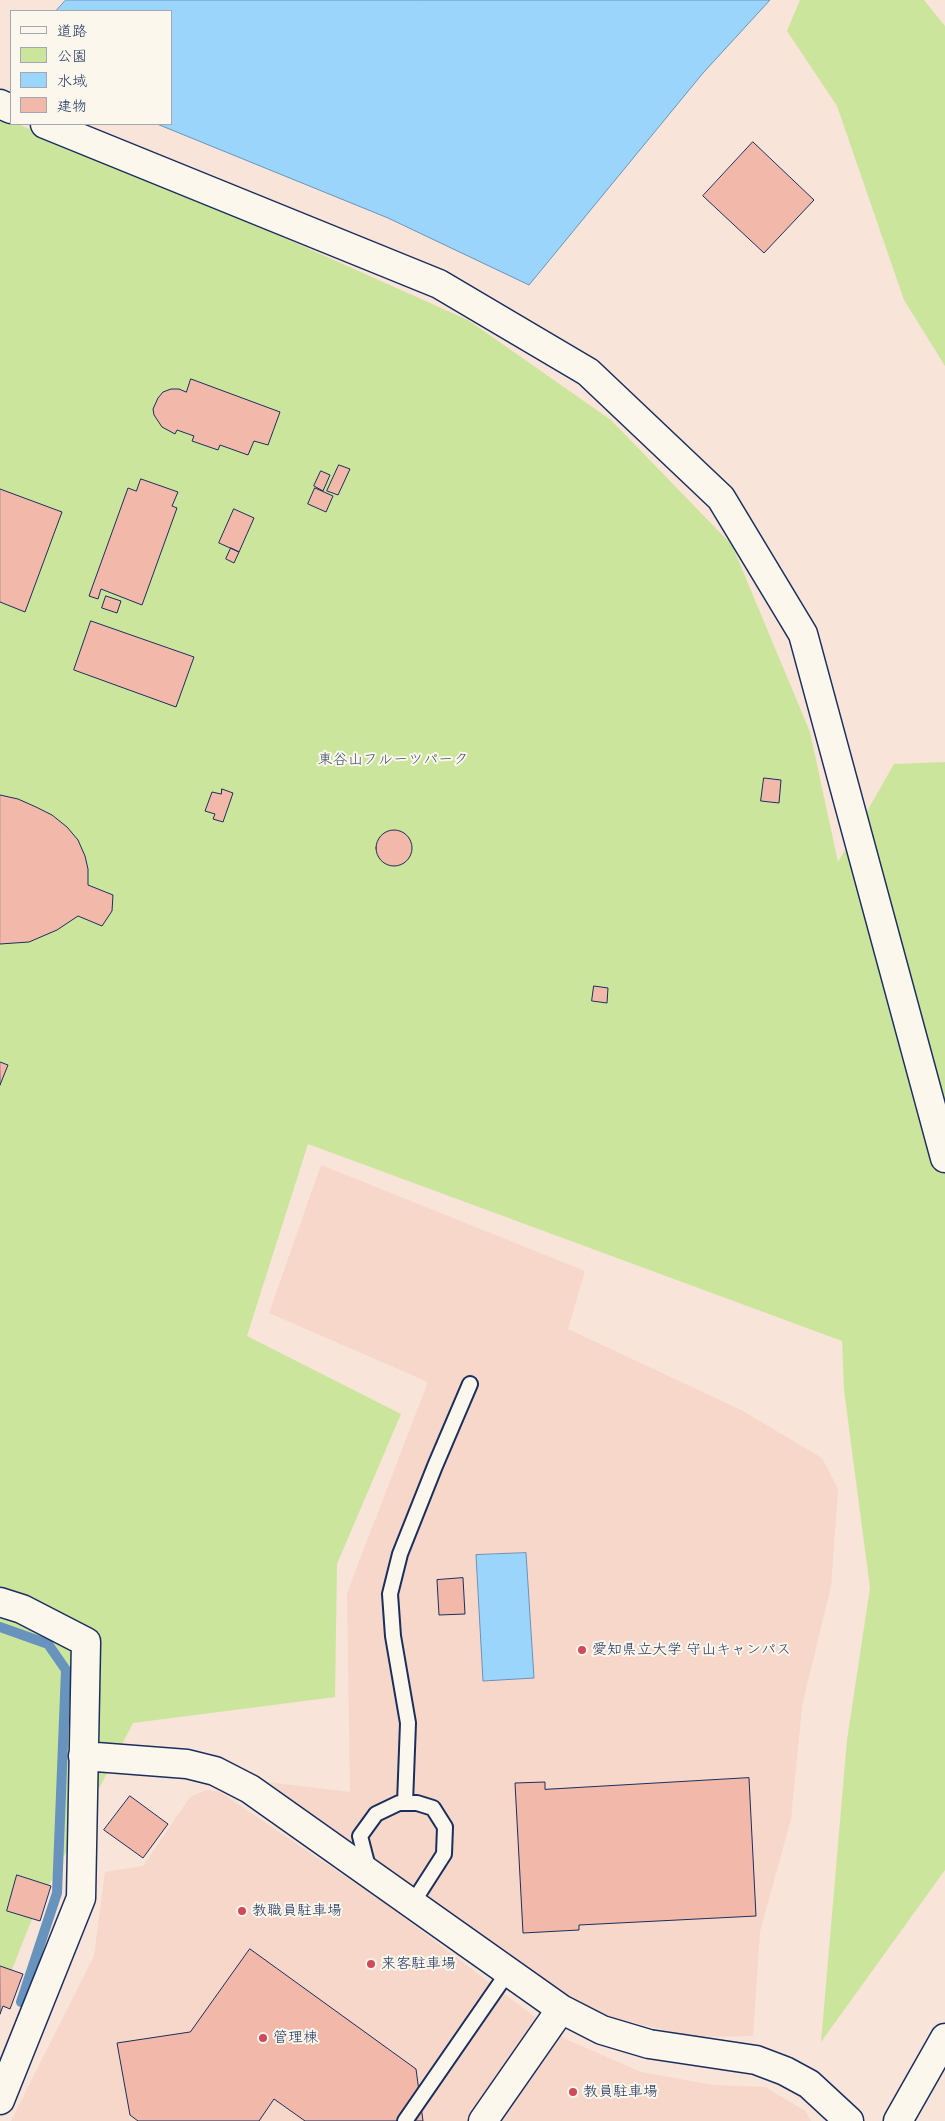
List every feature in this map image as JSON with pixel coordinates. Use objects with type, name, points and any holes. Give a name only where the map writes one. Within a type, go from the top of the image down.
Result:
[{"type":"street","points":[[47,125],[439,284],[588,372],[721,498],[803,634],[945,1158]]},
{"type":"street","points":[[0,1602],[22,1610],[86,1642],[81,1898],[0,2100]]},
{"type":"street","points":[[83,1756],[186,1764],[215,1771],[250,1789],[561,2009],[602,2030],[649,2044],[756,2060],[786,2071],[809,2084],[849,2121]]},
{"type":"street","points":[[482,2121],[561,2009]]},
{"type":"street","points":[[898,2121],[945,2038]]},
{"type":"lane","points":[[405,1803],[408,1723],[393,1636],[390,1594],[400,1554],[470,1384]]},
{"type":"lane","points":[[369,1873],[360,1836],[376,1814],[399,1803],[417,1803],[433,1808],[445,1827],[444,1854],[412,1904]]},
{"type":"lane","points":[[405,2121],[508,1972]]},
{"type":"shaded area","name":"愛知県立大学 守山キャンパス","points":[[321,1165],[585,1271],[568,1329],[741,1410],[822,1458],[838,1489],[831,1586],[802,1706],[791,1819],[760,1932],[753,2036],[694,2037],[614,2018],[560,1996],[268,1782],[350,1792],[347,1593],[428,1382],[269,1313]]},
{"type":"shaded area","points":[[206,1790],[220,1792],[386,1904],[561,2037],[641,2072],[713,2085],[765,2087],[805,2111],[811,2121],[11,2121],[94,1956],[105,1872],[143,1866],[190,1797]]},
{"type":"green space","points":[[800,0],[924,0],[945,26],[945,366],[904,300],[837,106],[787,31]]},
{"type":"green space","name":"東谷山フルーツパーク","points":[[0,116],[10,121],[10,125],[20,125],[269,231],[468,320],[611,420],[732,545],[810,732],[838,862],[894,764],[945,762],[945,1870],[821,2042],[847,1740],[870,1588],[844,1390],[842,1341],[308,1144],[247,1336],[401,1414],[337,1564],[335,1697],[133,1723],[34,1914],[0,2000]]},
{"type":"water","points":[[66,0],[770,0],[703,73],[529,285],[388,218],[159,125],[172,125],[172,10],[57,10]]},
{"type":"water","points":[[526,1553],[534,1678],[483,1681],[476,1555]]},
{"type":"building","points":[[753,142],[814,200],[764,253],[703,196]]},
{"type":"building","points":[[191,379],[280,412],[268,445],[254,441],[248,455],[220,445],[218,450],[192,441],[194,436],[177,430],[175,434],[162,427],[154,415],[153,409],[158,398],[163,392],[171,389],[179,389],[186,392]]},
{"type":"building","points":[[339,465],[350,469],[338,495],[327,491]]},
{"type":"building","points":[[321,471],[330,475],[323,491],[314,486]]},
{"type":"building","points":[[141,479],[178,492],[172,506],[177,508],[142,605],[101,589],[98,599],[89,596],[128,488],[136,491]]},
{"type":"building","points":[[315,488],[333,496],[326,512],[308,504]]},
{"type":"building","points":[[0,489],[62,512],[25,612],[0,602]]},
{"type":"building","points":[[234,509],[254,518],[239,552],[219,543]]},
{"type":"building","points":[[231,548],[239,552],[234,563],[226,559]]},
{"type":"building","points":[[106,596],[121,601],[117,613],[102,608]]},
{"type":"building","points":[[91,621],[194,657],[176,707],[74,670]]},
{"type":"building","points":[[764,778],[781,780],[779,803],[761,801]]},
{"type":"building","points":[[222,789],[233,793],[223,822],[213,819],[215,814],[205,811],[212,792],[221,794]]},
{"type":"building","points":[[0,795],[18,799],[52,815],[67,827],[78,840],[88,869],[88,885],[113,895],[112,911],[102,926],[78,916],[57,930],[29,942],[0,944]]},
{"type":"building","points":[[394,830],[401,831],[407,835],[411,841],[411,855],[407,861],[401,865],[394,866],[387,865],[381,861],[377,855],[376,848],[377,841],[381,835],[387,831]]},
{"type":"building","points":[[594,986],[608,988],[607,1003],[592,1001]]},
{"type":"building","points":[[0,1062],[8,1065],[0,1085]]},
{"type":"building","points":[[463,1578],[465,1614],[439,1615],[437,1580]]},
{"type":"building","points":[[749,1778],[756,1916],[579,1925],[579,1930],[523,1933],[515,1783],[545,1782],[545,1789]]},
{"type":"building","points":[[130,1796],[168,1824],[143,1858],[104,1830]]},
{"type":"building","points":[[17,1875],[51,1886],[40,1921],[7,1911]]},
{"type":"building","name":"管理棟","points":[[250,1949],[416,2069],[423,2121],[305,2121],[274,2099],[259,2121],[138,2121],[130,2115],[117,2043],[190,2032]]},
{"type":"building","points":[[0,1966],[23,1974],[10,2009],[3,2006],[0,2014]]},
{"type":"waterway","points":[[0,1627],[48,1644],[66,1670],[57,1893],[21,2002]]},
{"type":"place","name":"愛知県立大学 守山キャンパス","points":[[582,1650]]},
{"type":"place","name":"教職員駐車場","points":[[242,1911]]},
{"type":"place","name":"来客駐車場","points":[[371,1964]]},
{"type":"place","name":"管理棟","points":[[263,2038]]},
{"type":"place","name":"教員駐車場","points":[[573,2092]]}]
